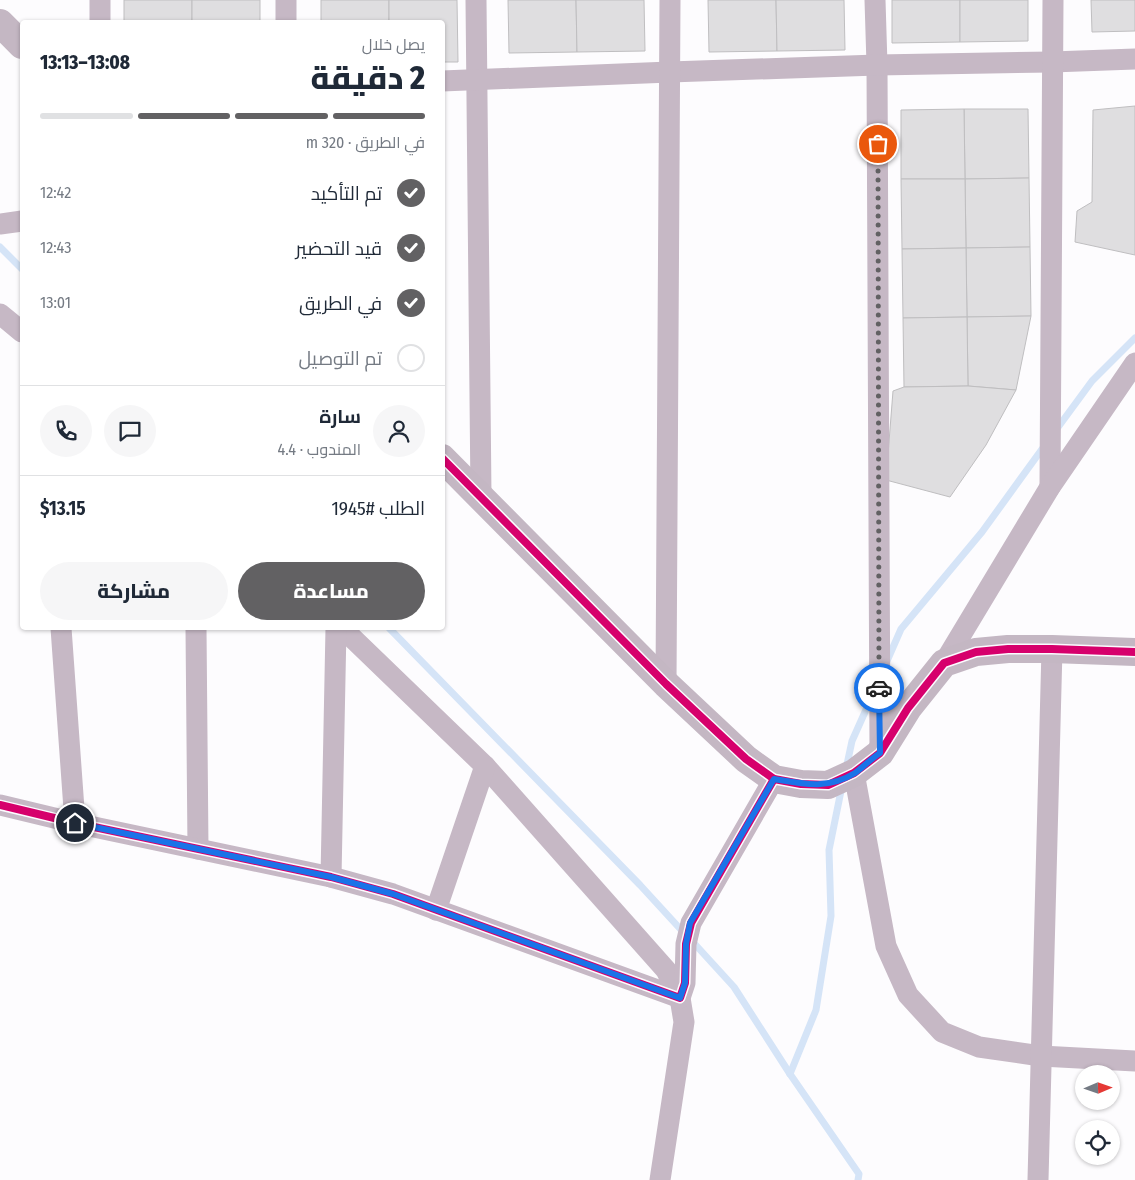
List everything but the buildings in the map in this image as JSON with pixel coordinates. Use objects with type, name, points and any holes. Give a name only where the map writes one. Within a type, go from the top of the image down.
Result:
[{"type":"street","points":[[100,0],[100,20]]},
{"type":"street","points":[[286,0],[286,20]]},
{"type":"street","points":[[476,0],[481,496]]},
{"type":"street","points":[[666,684],[670,0]]},
{"type":"street","points":[[875,0],[877,65],[880,753]]},
{"type":"street","points":[[1050,487],[1053,0]]},
{"type":"street","points":[[0,23],[20,43]]},
{"type":"street","points":[[445,81],[877,65],[1052,62],[1135,58]]},
{"type":"street","points":[[0,224],[20,221]]},
{"type":"street","points":[[0,314],[20,330]]},
{"type":"street","points":[[445,461],[666,684],[746,759],[774,779],[801,784],[828,784],[854,773],[880,753],[908,708],[944,663],[1050,487],[1135,363]]},
{"type":"street","points":[[61,630],[75,823]]},
{"type":"street","points":[[196,630],[198,849]]},
{"type":"street","points":[[331,877],[336,630]]},
{"type":"street","points":[[344,630],[485,766],[666,970],[680,998],[684,1022],[660,1180]]},
{"type":"street","points":[[944,663],[976,652],[1008,649],[1135,652]]},
{"type":"street","points":[[1038,1180],[1052,649]]},
{"type":"street","points":[[436,910],[485,766]]},
{"type":"street","points":[[854,773],[886,946],[908,995],[942,1032],[979,1047],[1041,1056],[1135,1061]]},
{"type":"street","points":[[680,998],[685,983],[686,944],[690,923],[774,779]]},
{"type":"street","points":[[0,805],[75,823],[331,877],[393,894],[680,998]]},
{"type":"waterway","points":[[0,247],[20,267]]},
{"type":"waterway","points":[[1056,430],[1092,381],[1135,338]]},
{"type":"waterway","points":[[887,661],[901,629],[982,532],[1045,445]]},
{"type":"waterway","points":[[391,630],[640,885],[684,933]]},
{"type":"waterway","points":[[846,769],[852,741],[873,694]]},
{"type":"waterway","points":[[790,1074],[816,1010],[831,916],[829,850],[842,786]]},
{"type":"waterway","points":[[692,941],[734,987],[790,1074],[859,1174],[858,1180]]},
{"type":"cycle path","points":[[445,461],[666,684],[746,759],[774,779],[801,784],[828,785],[854,773],[880,753],[908,708],[944,663],[976,652],[1008,649],[1135,652]]},
{"type":"cycle path","points":[[0,805],[75,823],[331,877],[393,894],[680,998],[685,983],[686,944],[691,923],[774,779]]},
{"type":"way so far","points":[[878,144],[879,688]]},
{"type":"route","points":[[75,823],[331,877],[393,894],[680,998],[685,983],[686,944],[690,923],[774,779],[801,784],[828,784],[854,773],[880,753],[879,688]]}]
